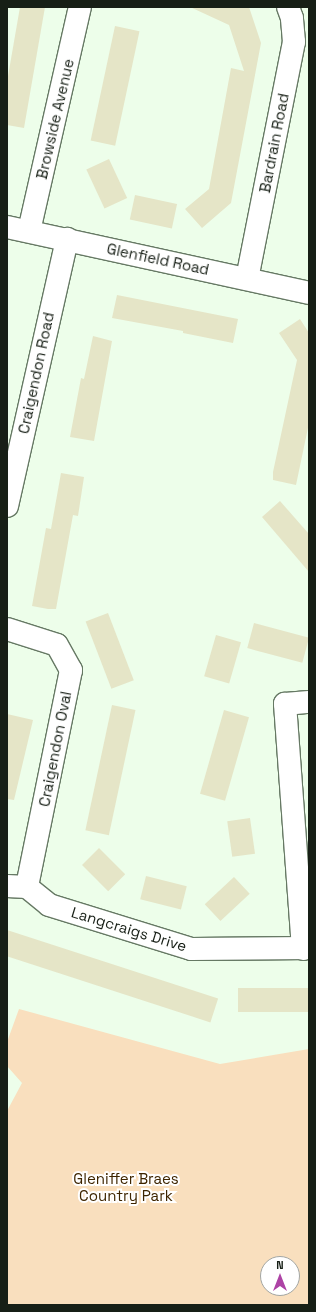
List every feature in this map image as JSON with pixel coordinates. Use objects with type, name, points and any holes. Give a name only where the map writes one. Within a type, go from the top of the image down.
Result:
[{"type":"street","name":"Browside Avenue","points":[[29,231],[80,7]]},
{"type":"street","name":"Bardrain Road","points":[[247,279],[294,42],[292,18],[288,7]]},
{"type":"street","name":"Glenfield Road","points":[[7,227],[309,292]]},
{"type":"street","name":"Craigendon Road","points":[[7,506],[67,239]]},
{"type":"street","name":"Craigendon Oval","points":[[7,629],[57,645],[71,670],[17,886]]},
{"type":"street","points":[[306,949],[285,704],[309,702]]},
{"type":"street","name":"Langcraigs Drive","points":[[17,886],[49,905],[191,949],[306,949]]},
{"type":"green space","name":"Gleniffer Braes Country Park","points":[[19,1009],[220,1064],[309,1049],[309,1305],[7,1305],[7,1111],[22,1083],[7,1066],[7,1042]]},
{"type":"building","points":[[20,7],[45,7],[24,128],[7,125],[7,82]]},
{"type":"building","points":[[190,7],[249,7],[261,43],[231,203],[202,228],[185,209],[209,189],[231,68],[244,71],[229,25]]},
{"type":"building","points":[[115,26],[139,31],[115,146],[91,140]]},
{"type":"building","points":[[109,159],[127,198],[105,209],[86,170]]},
{"type":"building","points":[[135,195],[177,204],[172,228],[130,219]]},
{"type":"building","points":[[117,295],[238,319],[233,343],[183,333],[183,331],[112,318]]},
{"type":"building","points":[[300,319],[309,333],[309,423],[296,485],[273,480],[273,472],[297,360],[279,333]]},
{"type":"building","points":[[93,336],[112,341],[94,441],[70,437],[81,378],[84,379]]},
{"type":"building","points":[[61,473],[84,477],[78,516],[73,515],[56,609],[48,609],[32,606],[46,528],[51,529]]},
{"type":"building","points":[[280,501],[309,534],[309,572],[262,517]]},
{"type":"building","points":[[108,613],[134,680],[111,689],[86,622]]},
{"type":"building","points":[[254,623],[309,638],[302,663],[247,648]]},
{"type":"building","points":[[216,635],[241,642],[229,684],[204,676]]},
{"type":"building","points":[[112,705],[135,710],[109,835],[85,830]]},
{"type":"building","points":[[224,710],[249,717],[225,801],[200,794]]},
{"type":"building","points":[[7,714],[33,720],[14,800],[7,799]]},
{"type":"building","points":[[250,818],[255,854],[232,857],[227,821]]},
{"type":"building","points":[[99,848],[125,874],[108,891],[82,865]]},
{"type":"building","points":[[146,876],[187,886],[181,909],[140,899]]},
{"type":"building","points":[[234,877],[250,894],[220,921],[205,904]]},
{"type":"building","points":[[7,930],[218,999],[210,1022],[7,956]]},
{"type":"building","points":[[238,988],[309,988],[309,1012],[238,1012]]}]
